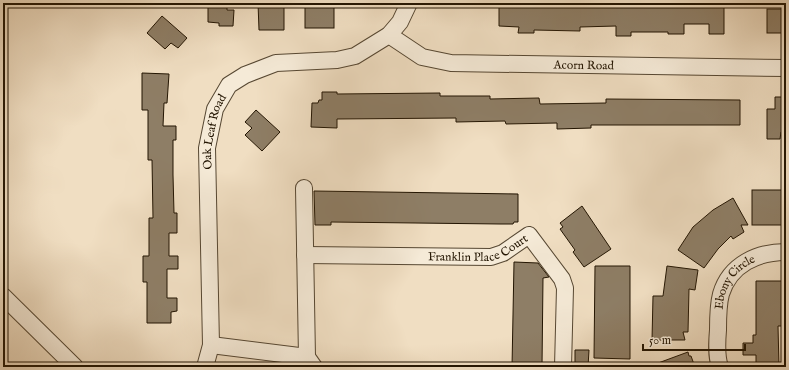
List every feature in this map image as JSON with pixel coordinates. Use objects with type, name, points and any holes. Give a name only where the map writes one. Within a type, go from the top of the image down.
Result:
[{"type":"street","name":"Oak Leaf Road","points":[[206,367],[211,345],[207,148],[215,109],[229,85],[245,75],[276,63],[337,60],[355,56],[389,36],[400,22],[409,3]]},
{"type":"street","name":"Acorn Road","points":[[389,36],[422,57],[451,63],[786,68]]},
{"type":"street","points":[[211,345],[310,362],[305,256],[304,188]]},
{"type":"street","name":"Franklin Place Court","points":[[305,256],[491,257],[503,254],[529,235],[562,279],[565,288],[563,367]]},
{"type":"street","name":"Ebony Circle","points":[[720,367],[717,340],[718,309],[721,293],[728,279],[737,268],[748,260],[769,253],[786,252]]},
{"type":"street","points":[[3,296],[75,367]]},
{"type":"building","points":[[208,3],[227,3],[227,10],[234,10],[233,26],[219,26],[219,23],[208,22]]},
{"type":"building","points":[[258,3],[284,3],[284,30],[259,30]]},
{"type":"building","points":[[305,3],[334,3],[334,28],[305,28]]},
{"type":"building","points":[[499,3],[552,5],[552,3],[631,3],[631,6],[724,3],[724,34],[709,34],[709,24],[684,24],[684,34],[668,34],[668,32],[631,32],[631,36],[616,36],[616,26],[580,27],[580,31],[534,30],[534,33],[518,33],[519,27],[499,26]]},
{"type":"building","points":[[767,9],[786,9],[786,33],[767,33]]},
{"type":"building","points":[[162,16],[187,38],[178,48],[171,43],[165,49],[147,33]]},
{"type":"building","points":[[142,73],[169,74],[167,103],[164,103],[163,126],[176,126],[176,140],[173,140],[173,175],[174,213],[177,213],[177,233],[169,233],[169,256],[178,256],[178,269],[167,269],[167,298],[177,298],[177,311],[171,312],[171,323],[147,323],[147,282],[143,282],[143,256],[149,256],[149,218],[153,218],[152,160],[148,160],[148,110],[142,110]]},
{"type":"building","points":[[322,92],[337,92],[337,94],[440,93],[440,96],[490,96],[490,99],[539,98],[540,104],[606,103],[606,99],[740,100],[740,125],[591,125],[591,128],[557,129],[557,123],[506,124],[505,121],[456,122],[456,118],[337,119],[337,128],[311,127],[312,103],[318,103],[319,100],[322,100]]},
{"type":"building","points":[[775,97],[786,97],[786,132],[781,132],[780,139],[767,139],[767,109],[775,109]]},
{"type":"building","points":[[256,110],[280,132],[262,151],[245,135],[252,128],[245,122]]},
{"type":"building","points":[[752,190],[786,190],[786,225],[752,225]]},
{"type":"building","points":[[314,191],[518,194],[518,222],[514,222],[513,224],[500,224],[331,222],[331,225],[315,225]]},
{"type":"building","points":[[733,198],[748,225],[741,225],[744,232],[733,239],[731,236],[718,249],[704,268],[678,250],[693,227],[713,210]]},
{"type":"building","points":[[582,206],[611,249],[584,267],[573,252],[575,250],[560,229],[563,227],[560,223]]},
{"type":"building","points":[[514,262],[538,263],[549,277],[543,278],[542,366],[540,367],[512,367]]},
{"type":"building","points":[[595,266],[630,266],[630,359],[594,358]]},
{"type":"building","points":[[667,266],[698,270],[695,290],[689,289],[688,332],[683,332],[685,340],[652,340],[653,296],[663,296]]},
{"type":"building","points":[[756,281],[786,281],[786,326],[778,326],[779,367],[756,367],[756,355],[743,355],[743,343],[753,343],[753,335],[756,335]]},
{"type":"building","points":[[575,350],[589,350],[588,367],[575,367]]},
{"type":"building","points":[[688,352],[695,367],[650,367],[650,366]]}]
